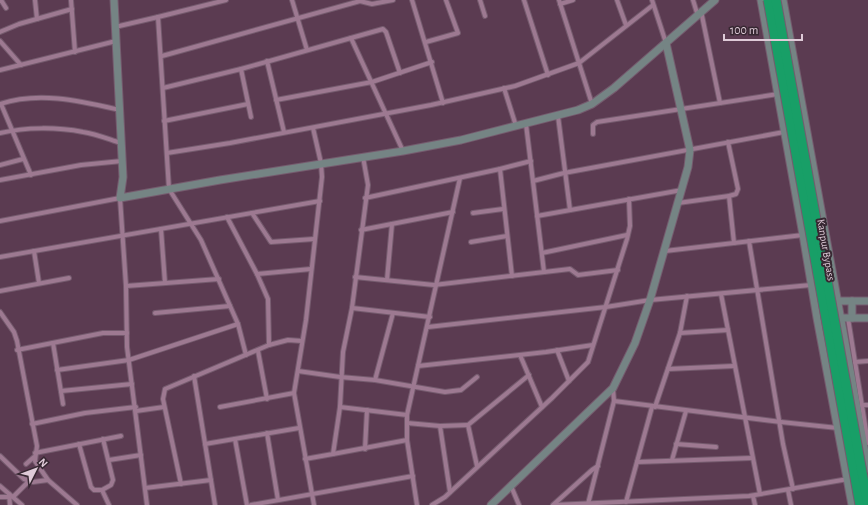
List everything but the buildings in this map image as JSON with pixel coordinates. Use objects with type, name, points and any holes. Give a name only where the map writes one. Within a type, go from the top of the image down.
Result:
[{"type":"highway","name":"Kanpur Bypass","points":[[768,0],[860,505]]},
{"type":"highway","name":"Kanpur Bypass","points":[[776,0],[868,505]]},
{"type":"street","points":[[1,0],[6,8]]},
{"type":"street","points":[[35,0],[37,19]]},
{"type":"street","points":[[71,0],[75,52]]},
{"type":"street","points":[[114,0],[122,160],[120,198],[126,286],[126,332],[148,505]]},
{"type":"street","points":[[115,27],[226,0]]},
{"type":"street","points":[[292,0],[307,50]]},
{"type":"street","points":[[162,56],[298,20],[360,1],[372,4],[392,0]]},
{"type":"street","points":[[412,0],[426,42],[443,103]]},
{"type":"street","points":[[426,42],[458,33],[446,0]]},
{"type":"street","points":[[480,0],[485,16]]},
{"type":"street","points":[[524,0],[548,75]]},
{"type":"street","points":[[572,0],[559,2],[592,104]]},
{"type":"street","points":[[617,0],[626,25]]},
{"type":"street","points":[[693,0],[699,12],[720,103]]},
{"type":"street","points":[[0,221],[169,189],[403,151],[558,116],[592,104],[715,0]]},
{"type":"street","points":[[761,0],[804,235],[816,318],[852,505]]},
{"type":"street","points":[[783,0],[868,469]]},
{"type":"street","points":[[167,153],[313,128],[386,112],[443,103],[504,88],[548,75],[579,63],[652,2],[666,43],[690,150],[688,167],[682,190],[650,300],[635,343],[613,388],[491,505]]},
{"type":"street","points":[[0,32],[19,24],[72,9]]},
{"type":"street","points":[[158,17],[162,56],[164,121],[169,189],[201,240],[238,324],[246,355]]},
{"type":"street","points":[[163,88],[241,69],[383,29],[386,32],[400,73]]},
{"type":"street","points":[[351,38],[403,151]]},
{"type":"street","points":[[0,70],[75,52],[116,40]]},
{"type":"street","points":[[0,41],[21,65]]},
{"type":"street","points":[[267,61],[284,132]]},
{"type":"street","points":[[276,100],[372,82],[432,62]]},
{"type":"street","points":[[241,69],[251,117]]},
{"type":"street","points":[[504,88],[516,126]]},
{"type":"street","points":[[593,134],[593,125],[597,122],[778,94]]},
{"type":"street","points":[[31,174],[23,159],[0,104],[16,99],[34,97],[81,101],[120,110]]},
{"type":"street","points":[[164,121],[248,104]]},
{"type":"street","points":[[558,116],[564,173],[570,210]]},
{"type":"street","points":[[526,124],[544,272]]},
{"type":"street","points":[[313,128],[322,163],[320,201],[314,239],[306,320],[294,393],[299,428],[314,505]]},
{"type":"street","points":[[0,133],[11,131],[64,129],[83,132],[121,143]]},
{"type":"street","points":[[533,181],[564,173],[784,132]]},
{"type":"street","points":[[678,203],[736,194],[738,189],[728,142]]},
{"type":"street","points":[[333,454],[340,407],[340,377],[352,308],[365,198],[368,185],[363,157]]},
{"type":"street","points":[[0,165],[23,159]]},
{"type":"street","points":[[0,180],[122,160]]},
{"type":"street","points":[[365,198],[500,170],[531,161]]},
{"type":"street","points":[[500,170],[503,209],[512,276]]},
{"type":"street","points":[[417,505],[407,440],[407,415],[412,386],[428,327],[460,178]]},
{"type":"street","points":[[538,216],[682,190]]},
{"type":"street","points":[[729,196],[734,243]]},
{"type":"street","points":[[432,505],[450,492],[542,407],[588,362],[628,235],[630,226],[629,199]]},
{"type":"street","points":[[0,257],[320,201]]},
{"type":"street","points":[[473,213],[503,209]]},
{"type":"street","points":[[361,230],[453,212]]},
{"type":"street","points":[[252,213],[271,242],[314,239]]},
{"type":"street","points":[[227,217],[257,274],[269,307],[269,345]]},
{"type":"street","points":[[387,280],[392,224]]},
{"type":"street","points":[[161,229],[165,283]]},
{"type":"street","points":[[542,253],[628,235]]},
{"type":"street","points":[[665,251],[804,235]]},
{"type":"street","points":[[471,242],[507,236]]},
{"type":"street","points":[[749,241],[756,291],[791,489],[791,505]]},
{"type":"street","points":[[34,251],[39,283]]},
{"type":"street","points":[[257,274],[311,269]]},
{"type":"street","points":[[355,276],[437,284],[570,269],[578,275],[618,270]]},
{"type":"street","points":[[0,291],[69,278]]},
{"type":"street","points":[[126,286],[219,279]]},
{"type":"street","points":[[428,327],[606,307],[650,300],[812,285]]},
{"type":"street","points":[[721,294],[760,494]]},
{"type":"street","points":[[626,502],[653,407],[680,333],[687,296]]},
{"type":"street","points":[[814,302],[868,300]]},
{"type":"street","points":[[852,301],[850,318],[855,362],[868,442]]},
{"type":"street","points":[[155,313],[230,306]]},
{"type":"street","points":[[352,308],[430,317]]},
{"type":"street","points":[[0,312],[14,332],[37,446],[35,455],[39,469],[48,480],[77,505]]},
{"type":"street","points":[[375,380],[393,313]]},
{"type":"street","points":[[816,318],[868,318]]},
{"type":"street","points":[[57,370],[129,360],[238,324]]},
{"type":"street","points":[[680,333],[728,330]]},
{"type":"street","points":[[18,350],[103,333],[126,332]]},
{"type":"street","points":[[181,484],[164,407],[163,399],[165,389],[269,345],[288,340],[302,341]]},
{"type":"street","points":[[53,343],[63,404]]},
{"type":"street","points":[[418,366],[520,355],[593,344]]},
{"type":"street","points":[[258,350],[267,399]]},
{"type":"street","points":[[557,350],[569,381]]},
{"type":"street","points":[[520,355],[542,407]]},
{"type":"street","points":[[855,362],[868,361]]},
{"type":"street","points":[[668,369],[734,366]]},
{"type":"street","points":[[298,371],[375,380],[445,392],[461,390],[477,377]]},
{"type":"street","points":[[407,423],[440,426],[468,425],[529,375]]},
{"type":"street","points":[[194,376],[215,505]]},
{"type":"street","points":[[61,391],[132,384]]},
{"type":"street","points":[[588,504],[614,401],[613,388]]},
{"type":"street","points":[[220,407],[294,393]]},
{"type":"street","points":[[614,401],[686,411],[838,428]]},
{"type":"street","points":[[862,405],[868,405]]},
{"type":"street","points":[[32,424],[85,414],[164,407]]},
{"type":"street","points":[[340,407],[407,415]]},
{"type":"street","points":[[365,449],[367,410]]},
{"type":"street","points":[[672,460],[686,411]]},
{"type":"street","points":[[468,425],[477,466]]},
{"type":"street","points":[[440,426],[450,492]]},
{"type":"street","points":[[205,444],[299,428]]},
{"type":"street","points":[[267,433],[278,500]]},
{"type":"street","points":[[26,464],[35,455],[79,444],[121,436]]},
{"type":"street","points":[[79,444],[91,487],[94,490],[102,490],[113,483],[103,439]]},
{"type":"street","points":[[236,439],[247,505]]},
{"type":"street","points":[[305,459],[407,440]]},
{"type":"street","points":[[676,444],[716,447]]},
{"type":"street","points":[[108,460],[141,455]]},
{"type":"street","points":[[0,456],[29,481]]},
{"type":"street","points":[[637,462],[752,458]]},
{"type":"street","points":[[554,505],[598,466]]},
{"type":"street","points":[[251,505],[413,476]]},
{"type":"street","points":[[554,505],[626,502],[650,503],[753,496],[848,479]]},
{"type":"street","points":[[0,497],[10,496],[29,481],[48,480]]},
{"type":"street","points":[[145,488],[211,480]]},
{"type":"street","points":[[0,486],[22,505]]},
{"type":"street","points":[[511,486],[519,505]]},
{"type":"street","points":[[102,490],[109,505]]},
{"type":"street","points":[[10,496],[10,505]]},
{"type":"street","points":[[753,496],[755,505]]}]
